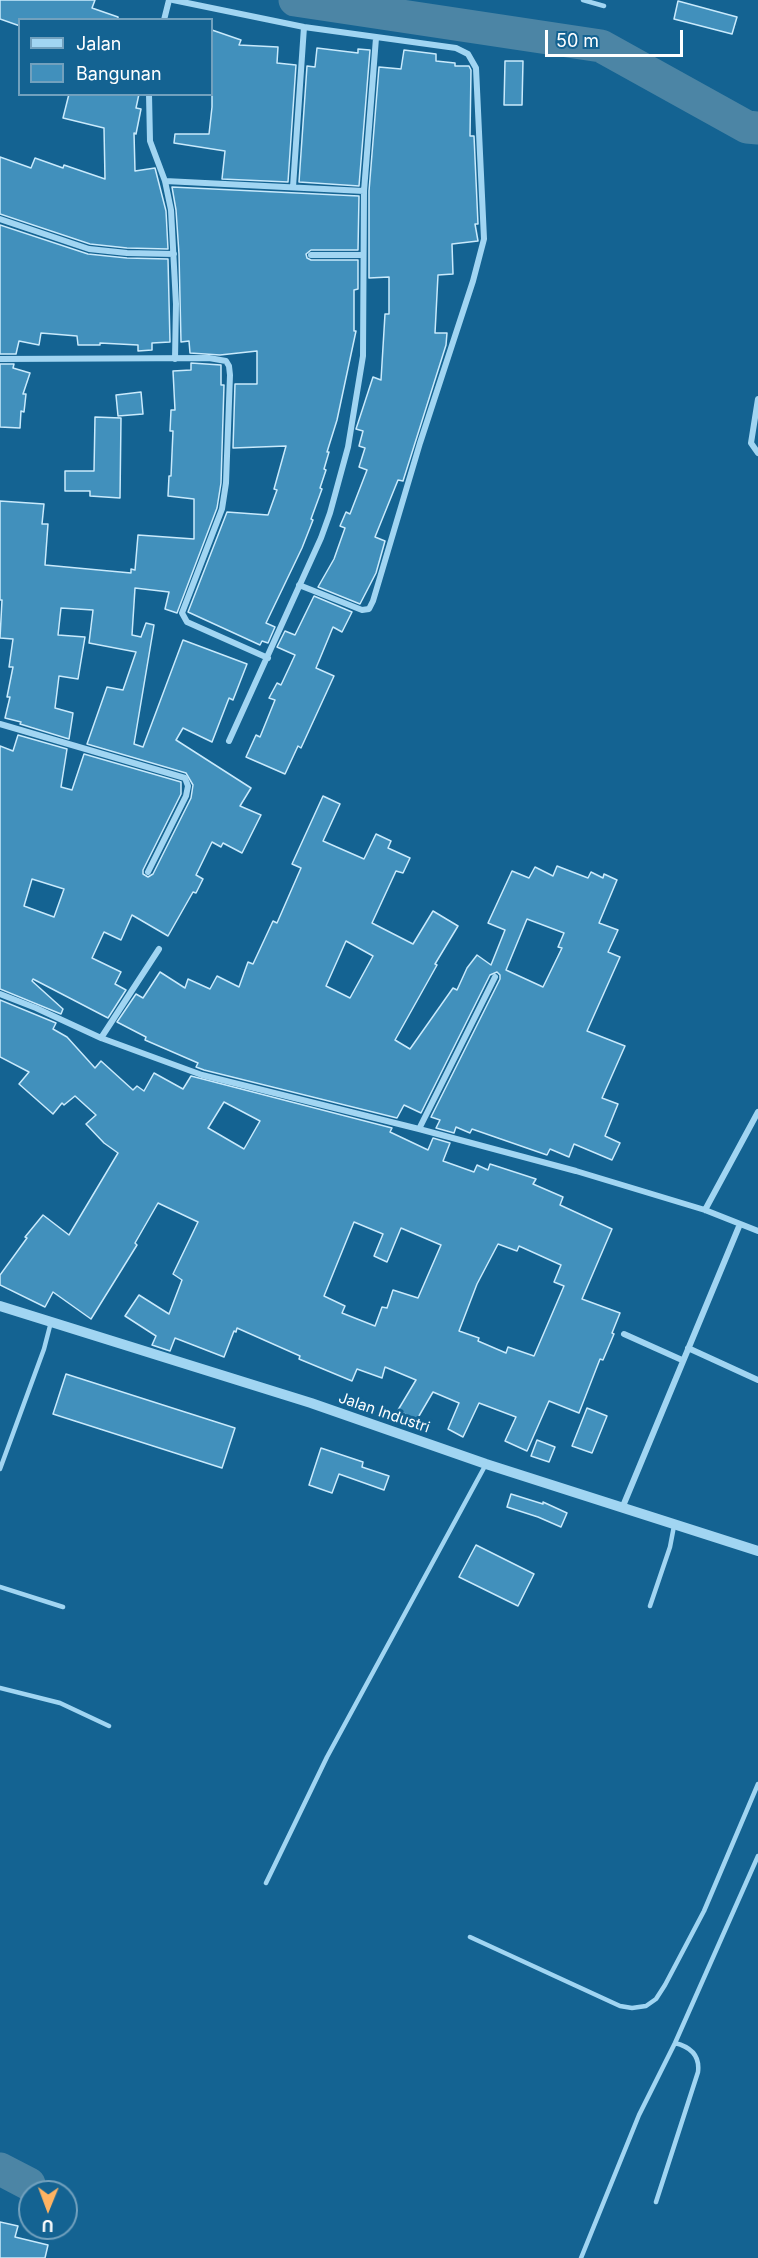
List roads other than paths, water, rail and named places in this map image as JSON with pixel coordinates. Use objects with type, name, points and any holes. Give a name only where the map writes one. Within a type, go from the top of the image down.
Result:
[{"type":"street","points":[[164,18],[169,0]]},
{"type":"street","points":[[173,0],[304,27],[456,48],[468,54],[475,62],[478,77],[484,239],[372,605],[366,610],[353,608],[299,585]]},
{"type":"street","points":[[293,187],[304,27]]},
{"type":"street","points":[[229,741],[268,658],[330,513],[348,447],[363,356],[364,191],[376,38]]},
{"type":"street","points":[[149,96],[150,141],[165,181],[171,210],[174,254],[175,359]]},
{"type":"street","points":[[165,181],[364,191]]},
{"type":"street","points":[[0,219],[89,249],[174,254]]},
{"type":"street","points":[[311,255],[363,255]]},
{"type":"street","points":[[0,359],[221,359],[228,364],[230,375],[226,489],[214,534],[183,606],[182,615],[188,622],[268,658]]},
{"type":"street","points":[[758,399],[751,443],[758,453]]},
{"type":"street","points":[[0,724],[185,778],[188,786],[186,796],[148,872]]},
{"type":"street","points":[[101,1038],[159,950]]},
{"type":"street","points":[[419,1129],[495,977]]},
{"type":"street","points":[[0,994],[101,1038],[202,1075],[419,1129],[576,1172],[705,1210],[758,1231]]},
{"type":"street","points":[[705,1210],[758,1112]]},
{"type":"street","points":[[623,1506],[740,1224]]},
{"type":"street","name":"Jalan Industri","points":[[0,1306],[311,1403],[486,1464],[758,1551]]},
{"type":"street","points":[[624,1334],[682,1360]]},
{"type":"street","points":[[688,1348],[758,1380]]},
{"type":"lane","points":[[584,0],[604,6]]},
{"type":"lane","points":[[0,1469],[44,1349],[51,1322]]},
{"type":"lane","points":[[266,1883],[327,1757],[486,1464]]},
{"type":"lane","points":[[650,1606],[670,1546],[675,1523]]},
{"type":"lane","points":[[0,1587],[63,1607]]},
{"type":"lane","points":[[0,1688],[60,1703],[110,1726]]},
{"type":"lane","points":[[470,1937],[620,2006],[632,2008],[651,2003],[665,1985],[704,1911],[758,1784]]},
{"type":"lane","points":[[581,2258],[639,2115],[675,2043],[758,1856]]},
{"type":"lane","points":[[656,2202],[699,2068],[699,2062],[693,2052],[684,2045],[675,2043]]},
{"type":"waterway","points":[[295,0],[601,46],[747,127],[758,128]]},
{"type":"waterway","points":[[0,2169],[21,2180]]}]
